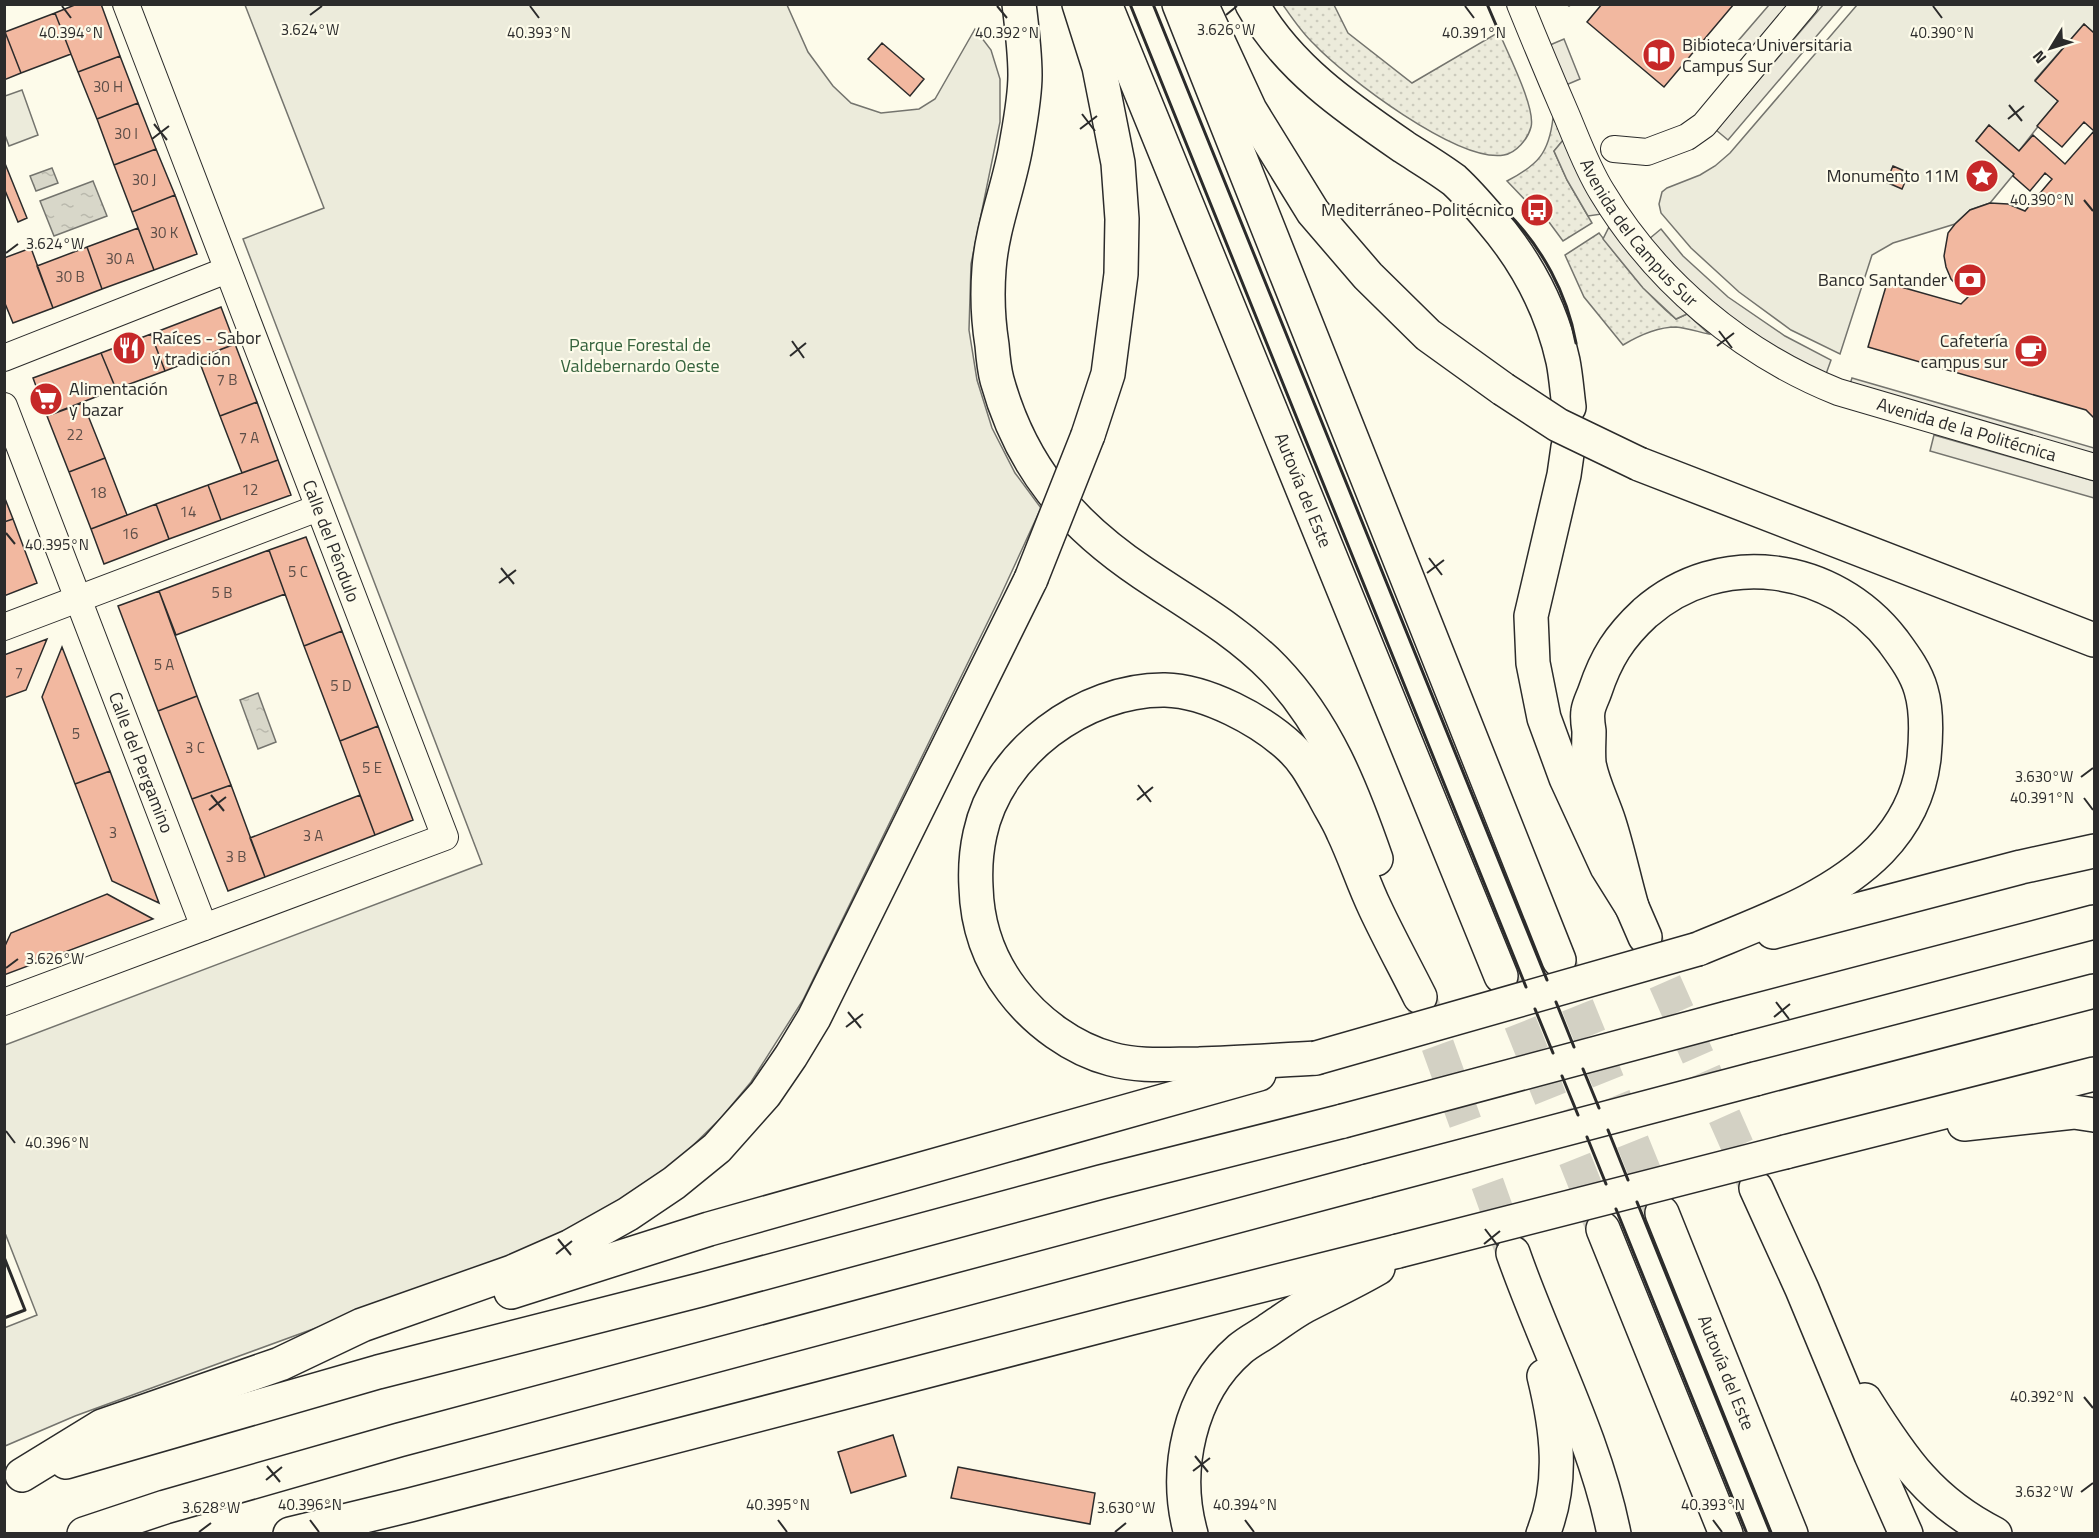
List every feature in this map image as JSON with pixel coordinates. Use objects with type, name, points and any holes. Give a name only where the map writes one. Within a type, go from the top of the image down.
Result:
[{"type":"highway","points":[[1019,4],[1025,76],[1016,148],[997,224],[989,268],[988,307],[996,378],[1012,425],[1031,462],[1050,491],[1076,520],[1142,573],[1214,618],[1245,642],[1274,669],[1304,704],[1340,763],[1357,804],[1420,997],[1375,908],[1343,832],[1307,765],[1273,734],[1239,711],[1204,698],[1168,690],[1134,692],[1104,700],[1073,716],[1044,734],[1006,776],[990,803],[980,832],[975,867],[976,902],[981,926],[991,956],[1018,999],[1040,1020],[1069,1041],[1110,1059],[1149,1065],[1316,1058]]},
{"type":"highway","points":[[280,1364],[362,1325],[512,1272],[572,1246],[637,1208],[674,1183],[717,1148],[765,1094],[814,1018],[1031,579],[1088,435],[1108,374],[1121,274],[1122,219],[1118,163],[1099,67],[1079,4]]},
{"type":"highway","name":"Autovía del Este","points":[[1105,4],[1501,976]]},
{"type":"highway","points":[[1179,4],[1559,960]]},
{"type":"highway","points":[[1201,4],[1250,110],[1313,212],[1368,276],[1428,335],[1503,389],[1558,425],[1639,464],[2094,639]]},
{"type":"highway","points":[[1252,4],[1286,51],[1314,80],[1347,108],[1454,181],[1506,238],[1525,263],[1548,311],[1563,362],[1569,407]]},
{"type":"highway","points":[[1568,447],[1564,475],[1531,616],[1533,663],[1544,718],[1566,778],[1607,867],[1638,922],[1590,765],[1588,711],[1605,662],[1629,628],[1657,602],[1683,587],[1716,575],[1757,570],[1808,580],[1847,597],[1883,628],[1906,658],[1921,691],[1926,738],[1917,793],[1902,823],[1879,851],[1825,891],[1793,908],[1698,949]]},
{"type":"highway","points":[[13,1478],[102,1426],[280,1364],[367,1341],[709,1229],[1698,949],[1786,930],[2021,867],[2094,851]]},
{"type":"highway","points":[[13,1478],[378,1372],[700,1290],[1101,1182],[1343,1121],[2094,922]]},
{"type":"highway","points":[[84,1533],[165,1507],[399,1440],[1368,1181],[2094,991]]},
{"type":"highway","points":[[290,1533],[410,1505],[1131,1318],[2094,1074]]},
{"type":"highway","points":[[1785,1152],[1858,1140],[1894,1137],[1960,1124],[2074,1112],[2094,1115]]},
{"type":"highway","points":[[1756,1188],[1803,1288],[1849,1375],[1897,1451],[1919,1478],[1946,1502],[1976,1524],[1995,1533]]},
{"type":"highway","name":"Autovía del Este","points":[[1662,1213],[1791,1533]]},
{"type":"highway","points":[[1603,1229],[1726,1533]]},
{"type":"highway","points":[[1191,1533],[1184,1494],[1184,1460],[1191,1431],[1217,1373],[1240,1349],[1303,1307],[1382,1266],[1398,1251]]},
{"type":"highway","points":[[1513,1253],[1581,1426],[1610,1511],[1614,1533]]},
{"type":"highway","points":[[1803,1288],[1870,1455],[1906,1533]]},
{"type":"highway","points":[[1526,1290],[1530,1320],[1551,1404],[1557,1443],[1557,1484],[1544,1533]]},
{"type":"street","name":"Calle del Péndulo","points":[[126,4],[445,837],[204,927]]},
{"type":"street","name":"Avenida del Campus Sur","points":[[1520,4],[1588,166],[1616,214],[1647,254],[1707,315],[1750,346],[1807,379],[1838,392]]},
{"type":"street","points":[[1614,149],[1647,152],[1688,137],[1704,125],[1805,4]]},
{"type":"street","points":[[4,358],[227,270]]},
{"type":"street","name":"Avenida de la Politécnica","points":[[1838,392],[2094,467]]},
{"type":"street","name":"Calle del Pergamino","points":[[4,406],[204,927]]},
{"type":"street","points":[[4,627],[318,508]]},
{"type":"street","points":[[4,1002],[204,927]]},
{"type":"green space","name":"Parque Forestal de Valdebernardo Oeste","points":[[245,5],[787,5],[808,52],[833,86],[851,103],[881,113],[919,109],[935,99],[975,29],[991,50],[1000,79],[1000,122],[971,264],[969,330],[977,380],[992,428],[1015,473],[1041,508],[1000,597],[803,1000],[751,1082],[721,1118],[677,1161],[622,1202],[565,1234],[502,1260],[75,1416],[5,1446],[4,1328],[37,1315],[5,1233],[5,1045],[482,864],[243,239],[324,208]]},
{"type":"green space","points":[[1283,5],[1334,5],[1348,33],[1412,83],[1499,32],[1529,107],[1531,127],[1527,136],[1521,145],[1504,155],[1484,154],[1459,146],[1432,132],[1376,96],[1329,59],[1305,35]]},
{"type":"green space","points":[[1857,5],[2094,5],[2094,33],[2084,24],[2035,80],[2058,101],[2019,151],[1989,125],[1976,141],[2014,174],[1990,203],[1970,210],[1955,224],[1893,243],[1872,255],[1840,354],[1791,330],[1739,292],[1691,248],[1661,213],[1659,204],[1662,192],[1667,188],[1700,175],[1730,153]]},
{"type":"green space","points":[[22,90],[38,135],[9,146],[5,135],[5,96]]},
{"type":"green space","points":[[1553,118],[1564,139],[1554,151],[1567,180],[1592,223],[1563,241],[1546,218],[1550,214],[1537,197],[1528,203],[1507,181],[1527,169],[1540,157],[1548,140]]},
{"type":"green space","points":[[1599,233],[1635,278],[1665,309],[1676,319],[1687,314],[1709,334],[1669,327],[1635,338],[1623,345],[1584,297],[1565,255]]},
{"type":"shaded area","points":[[1769,5],[1788,5],[1750,50],[1738,41]]},
{"type":"shaded area","points":[[1823,5],[1843,5],[1728,140],[1716,130]]},
{"type":"shaded area","points":[[1564,39],[1580,79],[1566,85],[1550,45]]},
{"type":"shaded area","points":[[1564,139],[1602,214],[1588,216],[1567,180],[1554,151]]},
{"type":"shaded area","points":[[1610,225],[1641,266],[1687,314],[1676,319],[1643,288],[1603,239]]},
{"type":"shaded area","points":[[1661,229],[1683,256],[1728,297],[1785,336],[1831,360],[1826,374],[1787,356],[1733,320],[1690,283],[1649,239]]},
{"type":"shaded area","points":[[1852,378],[2094,448],[2094,454],[1850,384]]},
{"type":"shaded area","points":[[1934,435],[2094,481],[2094,498],[1930,451]]},
{"type":"water","points":[[52,168],[58,183],[36,191],[30,176]]},
{"type":"water","points":[[93,181],[107,216],[54,236],[40,201]]},
{"type":"water","points":[[258,693],[276,742],[258,749],[240,700]]},
{"type":"building","points":[[77,4],[101,4],[120,56],[78,72],[55,13]]},
{"type":"building","name":"Bibioteca Universitaria Campus Sur","points":[[1602,4],[1734,4],[1664,87],[1587,22]]},
{"type":"building","points":[[55,13],[71,54],[21,73],[5,32]]},
{"type":"building","points":[[2084,24],[2094,33],[2094,131],[2084,122],[2062,147],[2037,126],[2058,101],[2035,81]]},
{"type":"building","points":[[4,33],[21,73],[4,80]]},
{"type":"building","points":[[882,43],[924,79],[910,96],[868,59]]},
{"type":"building","points":[[120,56],[138,103],[97,119],[78,72]]},
{"type":"building","points":[[138,103],[156,149],[114,165],[97,119]]},
{"type":"building","points":[[1989,125],[2019,151],[2033,135],[2065,164],[2094,131],[2094,418],[2086,410],[1868,347],[1887,283],[1961,304],[1968,297],[1951,279],[1946,267],[1944,256],[1948,233],[1970,210],[1990,203],[2008,204],[2025,211],[2052,179],[2045,173],[2030,191],[1976,141]]},
{"type":"building","points":[[156,149],[175,195],[132,212],[114,165]]},
{"type":"building","points":[[4,161],[27,218],[18,222],[4,188]]},
{"type":"building","points":[[1893,166],[1909,173],[1902,189],[1886,182]]},
{"type":"building","points":[[175,195],[197,254],[154,270],[132,212]]},
{"type":"building","points":[[138,228],[154,270],[102,289],[87,247]]},
{"type":"building","points":[[87,247],[102,289],[53,308],[37,266]]},
{"type":"building","points":[[31,248],[53,308],[13,323],[4,301],[4,258]]},
{"type":"building","points":[[221,307],[235,344],[165,371],[151,334]]},
{"type":"building","points":[[151,334],[165,371],[116,389],[101,353]]},
{"type":"building","points":[[235,344],[257,402],[220,416],[198,358]]},
{"type":"building","points":[[101,353],[116,389],[47,416],[33,378]]},
{"type":"building","points":[[257,402],[278,460],[242,473],[220,416]]},
{"type":"building","points":[[83,403],[105,458],[69,472],[47,416]]},
{"type":"building","points":[[105,458],[127,515],[91,529],[69,472]]},
{"type":"building","points":[[278,460],[291,495],[221,520],[208,485]]},
{"type":"building","points":[[208,485],[221,520],[169,539],[156,504]]},
{"type":"building","points":[[4,496],[13,519],[4,522]]},
{"type":"building","points":[[156,504],[169,539],[104,564],[91,529]]},
{"type":"building","points":[[13,519],[37,583],[4,596],[4,522]]},
{"type":"building","points":[[306,537],[342,631],[304,646],[269,550]]},
{"type":"building","points":[[269,550],[285,594],[176,635],[159,591]]},
{"type":"building","points":[[159,591],[197,696],[158,711],[118,606]]},
{"type":"building","points":[[342,631],[378,726],[340,741],[304,646]]},
{"type":"building","points":[[47,639],[26,690],[4,698],[4,655]]},
{"type":"building","points":[[62,647],[110,771],[75,784],[42,697]]},
{"type":"building","points":[[197,696],[231,785],[192,799],[158,711]]},
{"type":"building","points":[[378,726],[413,820],[375,835],[340,741]]},
{"type":"building","points":[[110,771],[159,903],[112,881],[75,784]]},
{"type":"building","points":[[231,785],[265,877],[228,891],[192,799]]},
{"type":"building","points":[[360,795],[375,835],[265,877],[250,838]]},
{"type":"building","points":[[107,894],[153,919],[4,975],[4,948],[11,933]]},
{"type":"building","points":[[893,1435],[906,1476],[851,1493],[838,1452]]},
{"type":"building","points":[[958,1467],[1095,1493],[1090,1524],[951,1498]]},
{"type":"tunnel","points":[[1645,937],[1756,1188]]},
{"type":"tunnel","points":[[1559,960],[1661,1212]]},
{"type":"tunnel","points":[[1502,977],[1602,1227]]},
{"type":"tunnel","points":[[1421,999],[1512,1252]]},
{"type":"wall","points":[[1130,4],[1526,987]]},
{"type":"wall","points":[[1153,4],[1547,980]]},
{"type":"wall","points":[[1487,4],[1499,32]]},
{"type":"wall","points":[[1506,211],[1542,255],[1566,306],[1576,343]]},
{"type":"wall","points":[[1556,1002],[1574,1047]]},
{"type":"wall","points":[[1535,1009],[1553,1053]]},
{"type":"wall","points":[[1583,1069],[1599,1108]]},
{"type":"wall","points":[[1562,1076],[1578,1115]]},
{"type":"wall","points":[[1608,1130],[1628,1180]]},
{"type":"wall","points":[[1587,1137],[1606,1184]]},
{"type":"wall","points":[[1637,1202],[1771,1534]]},
{"type":"wall","points":[[1616,1209],[1747,1534]]},
{"type":"wall","points":[[4,1257],[25,1310],[4,1318]]},
{"type":"place","name":"Bibioteca Universitaria Campus Sur","points":[[1659,55]]},
{"type":"place","name":"Monumento 11M","points":[[1982,176]]},
{"type":"place","name":"Mediterráneo-Politécnico","points":[[1537,210]]},
{"type":"place","name":"Banco Santander","points":[[1970,280]]},
{"type":"place","name":"Raíces - Sabor y tradición","points":[[129,348]]},
{"type":"place","name":"Cafetería campus sur","points":[[2031,351]]},
{"type":"place","name":"Alimentación y bazar","points":[[46,399]]}]
